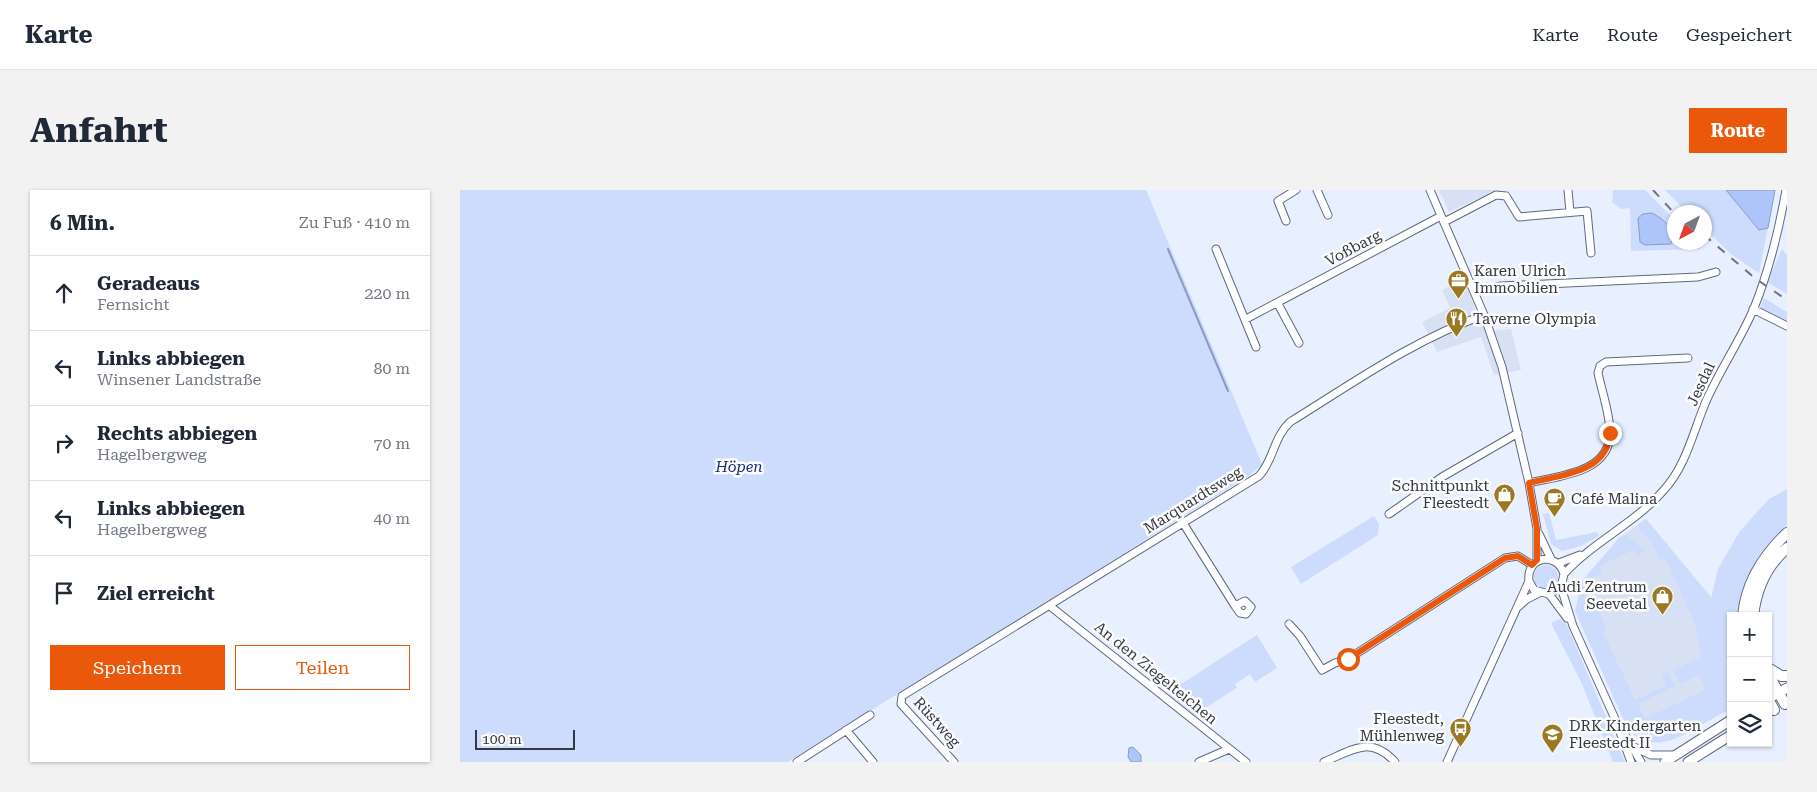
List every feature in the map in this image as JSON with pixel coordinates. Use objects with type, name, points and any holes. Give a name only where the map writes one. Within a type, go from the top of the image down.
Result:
[{"type":"highway","points":[[1744,612],[1754,574],[1763,559],[1787,533]]},
{"type":"highway","points":[[1754,612],[1757,594],[1763,580],[1773,562],[1787,548]]},
{"type":"highway","points":[[1772,670],[1781,676],[1787,676]]},
{"type":"highway","points":[[1772,678],[1783,690],[1786,704]]},
{"type":"main road","points":[[1772,697],[1783,690]]},
{"type":"main road","points":[[1772,711],[1786,704]]},
{"type":"main road","points":[[1665,762],[1727,722]]},
{"type":"main road","points":[[1688,762],[1727,738]]},
{"type":"street","points":[[1286,221],[1278,202],[1296,190]]},
{"type":"street","points":[[1317,190],[1328,215]]},
{"type":"street","points":[[1430,190],[1484,315],[1502,367],[1529,483],[1537,529],[1535,563]]},
{"type":"street","points":[[1568,190],[1570,212]]},
{"type":"street","name":"Jesdal","points":[[1564,574],[1585,553],[1642,512],[1663,491],[1677,473],[1693,439],[1707,401],[1753,309],[1776,238],[1786,190]]},
{"type":"street","points":[[1508,193],[1519,217],[1587,211],[1590,253]]},
{"type":"street","name":"Voßbarg","points":[[1246,319],[1443,219],[1496,195],[1508,193]]},
{"type":"street","points":[[1216,249],[1256,347]]},
{"type":"street","points":[[1474,292],[1501,286],[1698,277],[1716,272]]},
{"type":"street","points":[[1278,304],[1299,343]]},
{"type":"street","points":[[1753,309],[1787,326]]},
{"type":"street","name":"Marquardtsweg","points":[[900,700],[902,696],[1259,476],[1269,462],[1277,438],[1290,422],[1406,349],[1436,334],[1484,315]]},
{"type":"street","points":[[1529,483],[1581,470],[1593,464],[1603,454],[1609,442],[1610,433],[1598,373],[1600,366],[1606,362],[1688,358]]},
{"type":"street","points":[[1388,514],[1442,477],[1518,433]]},
{"type":"street","points":[[1183,523],[1235,606]]},
{"type":"street","points":[[1537,529],[1551,559],[1558,563],[1564,574],[1561,587],[1573,626],[1616,721],[1630,762]]},
{"type":"street","name":"Jesdal","points":[[1558,563],[1585,553]]},
{"type":"street","points":[[1289,624],[1300,636],[1322,670],[1335,662],[1348,659],[1505,558],[1518,556],[1535,563]]},
{"type":"street","points":[[1447,762],[1528,581],[1529,570],[1535,563],[1551,559]]},
{"type":"street","points":[[1528,581],[1539,593]]},
{"type":"street","points":[[1516,609],[1527,599],[1539,593],[1549,594],[1561,587]]},
{"type":"street","points":[[1549,594],[1573,626]]},
{"type":"street","name":"An den Ziegelteichen","points":[[1050,606],[1246,762]]},
{"type":"street","name":"Rüstweg","points":[[900,700],[901,704],[954,762]]},
{"type":"street","points":[[797,762],[870,715]]},
{"type":"street","points":[[1616,721],[1641,762]]},
{"type":"street","points":[[846,730],[873,762]]},
{"type":"street","points":[[1324,762],[1368,745],[1379,748],[1395,762]]},
{"type":"street","points":[[1633,746],[1651,756],[1676,754]]},
{"type":"street","points":[[1199,762],[1229,748]]},
{"type":"shaded area","points":[[1439,190],[1496,190],[1449,212]]},
{"type":"shaded area","points":[[1726,190],[1775,190],[1768,228],[1759,230]]},
{"type":"shaded area","points":[[1652,213],[1667,224],[1667,244],[1645,245],[1640,242],[1638,218],[1643,214]]},
{"type":"shaded area","points":[[1463,279],[1485,331],[1511,329],[1521,370],[1494,375],[1481,337],[1437,352],[1422,322],[1450,308],[1442,290]]},
{"type":"shaded area","points":[[1646,519],[1712,598],[1718,689],[1642,733],[1582,581],[1619,538]]},
{"type":"shaded area","points":[[1133,747],[1141,755],[1141,762],[1131,762],[1128,757],[1129,748]]},
{"type":"green space","name":"Höpen","points":[[460,190],[1146,190],[1262,464],[1250,475],[788,762],[460,762]]},
{"type":"green space","points":[[1613,190],[1645,190],[1667,212],[1667,250],[1631,251],[1630,208],[1621,209],[1612,202]]},
{"type":"green space","points":[[1665,190],[1726,190],[1759,230],[1768,228],[1759,273],[1732,255],[1712,236],[1712,205],[1680,205]]},
{"type":"green space","points":[[1782,249],[1787,255],[1787,294],[1767,282]]},
{"type":"green space","points":[[1764,298],[1787,312],[1787,323],[1759,309]]},
{"type":"green space","points":[[1787,489],[1787,525],[1767,546],[1753,566],[1737,612],[1727,612],[1727,711],[1679,737],[1654,742],[1641,739],[1628,730],[1575,611],[1582,581],[1619,538],[1626,535],[1638,543],[1645,552],[1637,556],[1634,550],[1600,566],[1603,573],[1585,582],[1607,629],[1603,632],[1635,700],[1666,685],[1661,673],[1668,672],[1675,686],[1638,704],[1645,718],[1706,690],[1699,675],[1680,684],[1673,670],[1701,657],[1696,626],[1666,560],[1661,561],[1651,542],[1640,531],[1638,524],[1646,519],[1711,598],[1718,569],[1740,531],[1769,499]]},
{"type":"green space","points":[[1549,513],[1556,540],[1597,532],[1599,536],[1581,546],[1562,551],[1551,544],[1543,514]]},
{"type":"green space","points":[[1374,516],[1379,524],[1378,535],[1301,584],[1291,567]]},
{"type":"green space","points":[[1546,565],[1551,566],[1557,572],[1557,582],[1551,588],[1546,589],[1541,588],[1535,582],[1534,577],[1535,572],[1541,566]]},
{"type":"green space","points":[[1560,619],[1566,623],[1625,762],[1613,762],[1582,684],[1551,623]]},
{"type":"green space","points":[[1257,635],[1277,668],[1255,682],[1250,674],[1235,684],[1237,688],[1194,715],[1167,693]]},
{"type":"waterway","points":[[1168,249],[1228,391]]},
{"type":"railway","points":[[1653,190],[1667,205]]},
{"type":"railway","points":[[1712,242],[1756,279],[1787,300]]},
{"type":"place","name":"Karen Ulrich Immobilien","points":[[1458,299]]},
{"type":"place","name":"Taverne Olympia","points":[[1457,338]]},
{"type":"place","name":"Schnittpunkt Fleestedt","points":[[1505,514]]},
{"type":"place","name":"Café Malina","points":[[1555,518]]},
{"type":"place","name":"Audi Zentrum Seevetal","points":[[1663,615]]},
{"type":"place","name":"Fleestedt, Mühlenweg","points":[[1460,747]]},
{"type":"place","name":"DRK Kindergarten Fleestedt II","points":[[1553,754]]},
{"type":"route","points":[[1348,659],[1505,558],[1512,555],[1518,556],[1532,565],[1537,560],[1538,549],[1537,529],[1529,483],[1581,470],[1593,464],[1606,449],[1610,433]]}]
